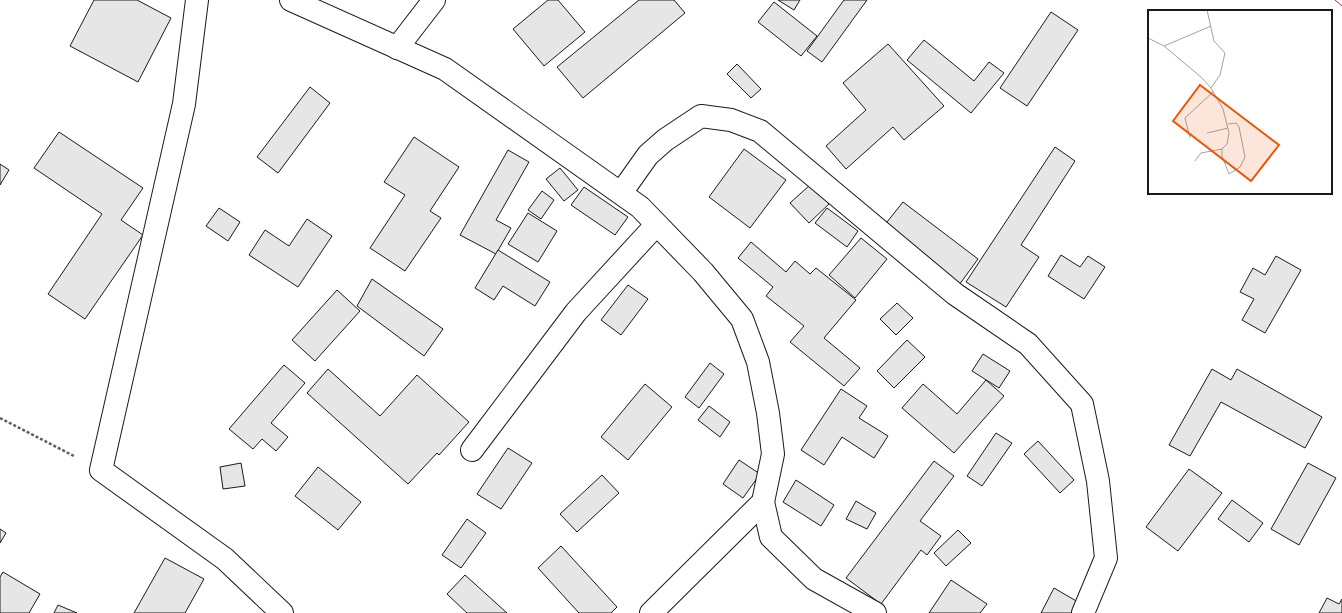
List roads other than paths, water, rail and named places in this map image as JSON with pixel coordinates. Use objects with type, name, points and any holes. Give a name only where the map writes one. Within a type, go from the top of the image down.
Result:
[{"type":"street","points":[[197,0],[184,104],[101,470],[225,559],[282,613]]},
{"type":"street","points":[[291,0],[445,69],[640,207],[703,272],[742,319],[758,362],[768,412],[773,454],[763,502],[771,537],[814,579],[875,613]]},
{"type":"street","points":[[397,48],[434,0]]},
{"type":"street","points":[[621,193],[648,155],[665,140],[689,124],[702,116],[731,120],[760,131],[955,294],[1028,344],[1082,404],[1098,481],[1106,558],[1083,613]]},
{"type":"street","points":[[472,450],[576,312],[656,225]]},
{"type":"street","points":[[651,613],[763,502]]}]
